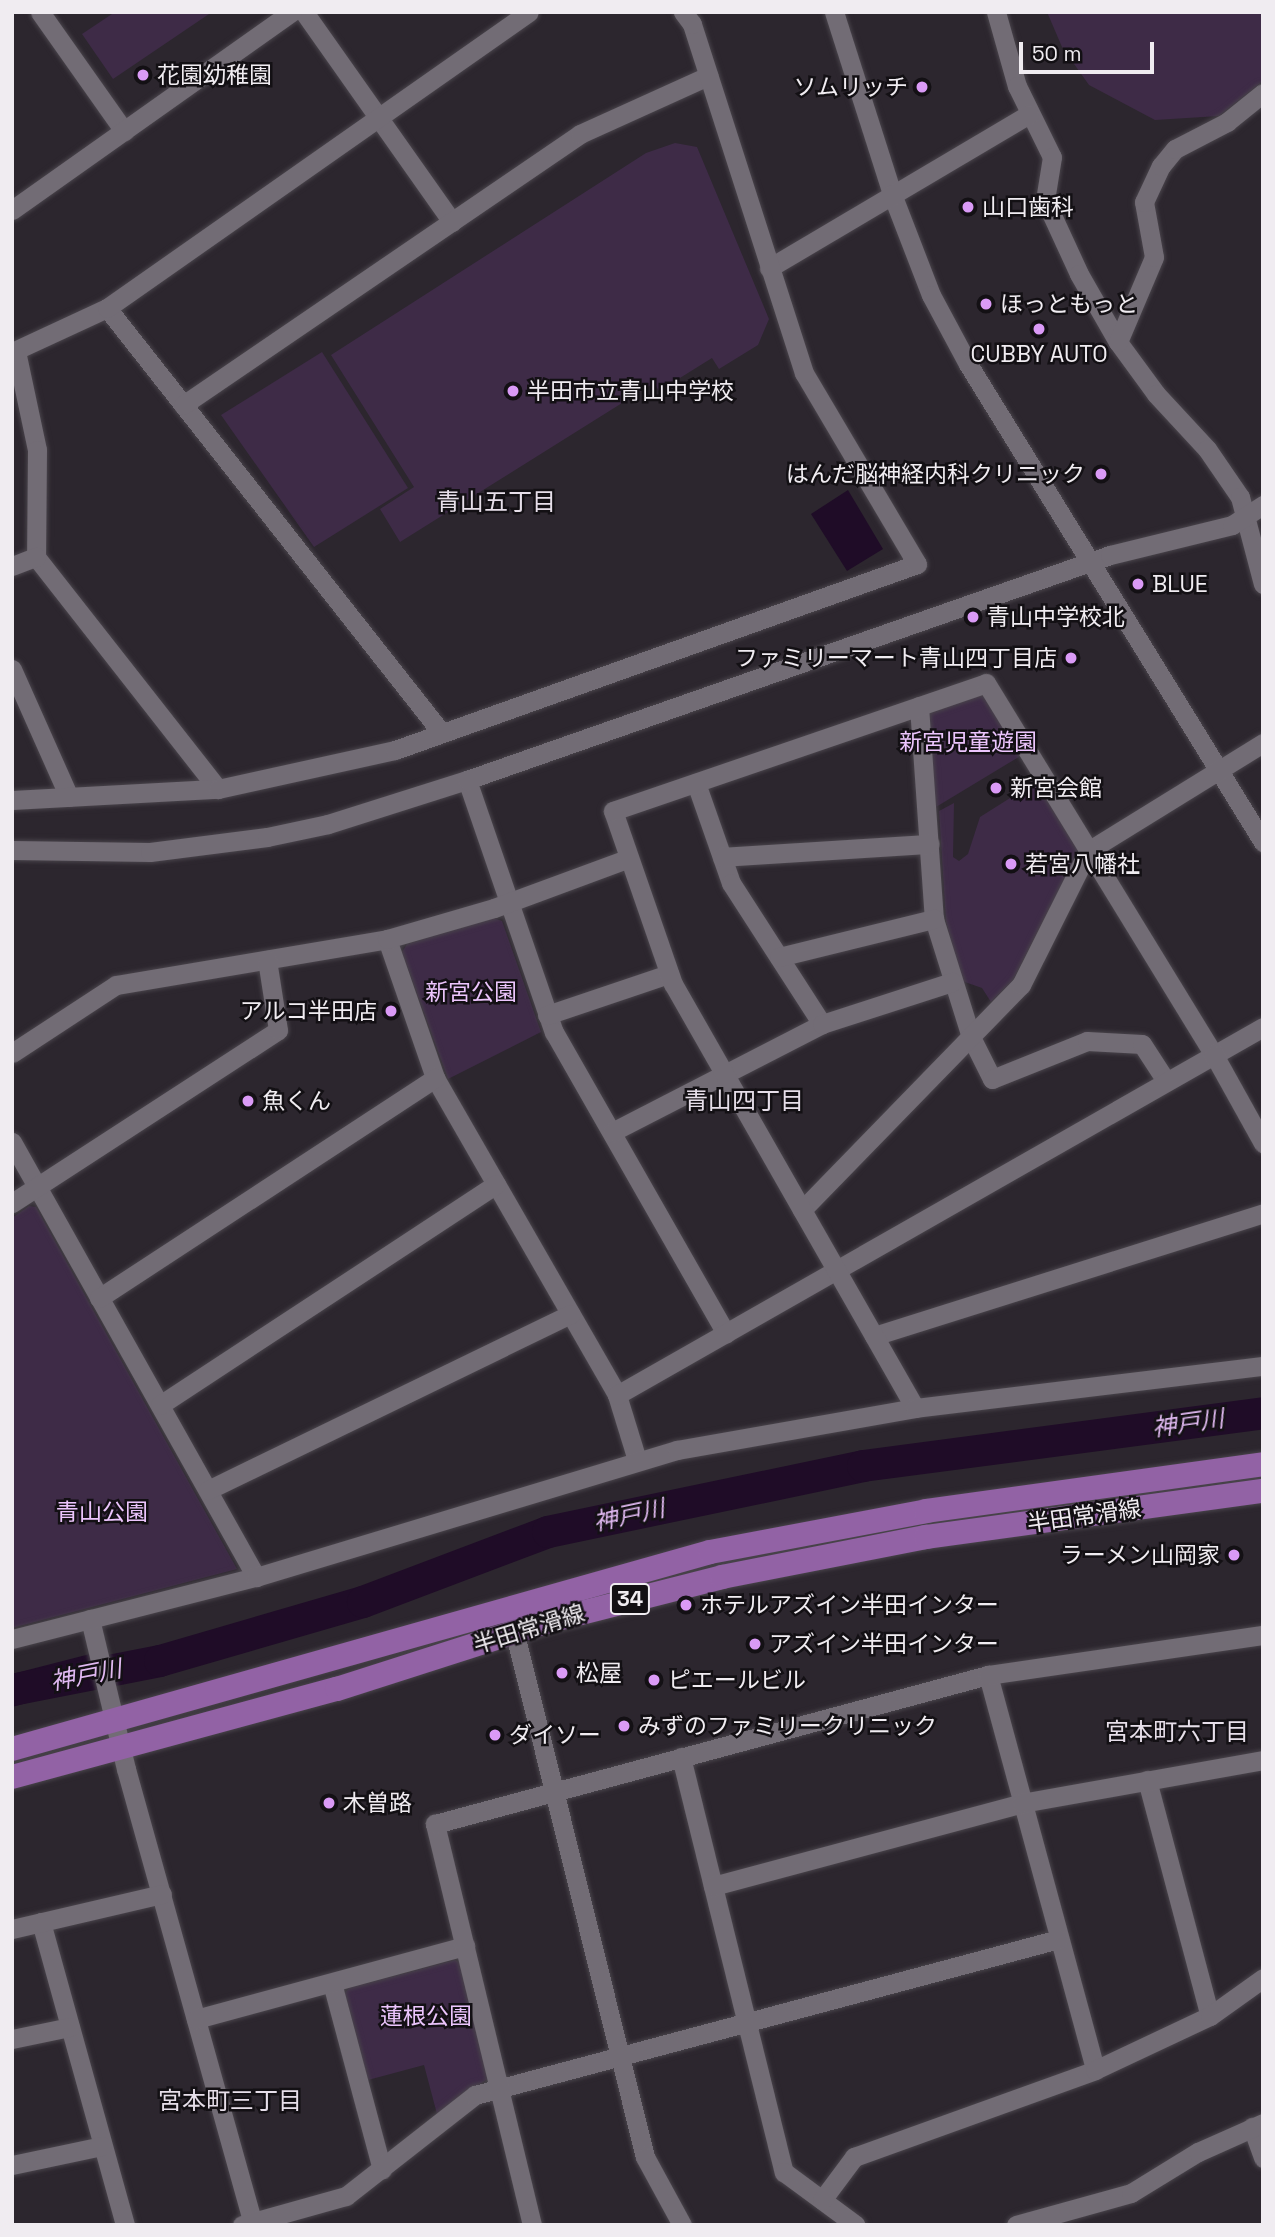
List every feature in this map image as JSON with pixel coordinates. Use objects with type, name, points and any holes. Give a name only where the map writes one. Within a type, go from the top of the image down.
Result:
[{"type":"main road","name":"半田常滑線","points":[[12,1749],[115,1722],[622,1574],[816,1530],[1263,1464]]},
{"type":"main road","name":"半田常滑線","points":[[12,1777],[337,1689],[629,1599],[822,1555],[1263,1491]]},
{"type":"street","points":[[40,12],[124,131]]},
{"type":"street","points":[[12,210],[292,12]]},
{"type":"street","points":[[304,12],[452,222]]},
{"type":"street","points":[[218,789],[36,557],[37,450],[14,352],[107,308],[529,12]]},
{"type":"street","points":[[12,800],[218,789],[395,750],[917,564],[804,373],[692,24],[684,12]]},
{"type":"street","points":[[834,12],[892,194],[932,295],[968,364],[1263,842]]},
{"type":"street","points":[[996,12],[1029,114],[1052,157],[1045,200],[1079,274],[1118,342],[1156,394],[1207,449],[1255,511],[1263,584]]},
{"type":"street","points":[[183,405],[580,134],[708,76]]},
{"type":"street","points":[[1118,342],[1154,257],[1144,202],[1161,166],[1175,149],[1227,122],[1263,93]]},
{"type":"street","points":[[769,268],[1029,114]]},
{"type":"street","points":[[107,308],[441,732]]},
{"type":"street","points":[[12,850],[150,852],[256,839],[328,824],[467,780],[1090,562],[1255,511]]},
{"type":"street","points":[[12,565],[36,557]]},
{"type":"street","points":[[12,670],[69,797]]},
{"type":"street","points":[[915,1408],[669,974],[613,811],[986,682],[1214,1055],[1263,1143]]},
{"type":"street","points":[[919,706],[934,919],[971,1037],[992,1079],[1087,1041],[1142,1044],[1166,1081]]},
{"type":"street","points":[[802,1210],[1021,985],[1088,851],[1263,743]]},
{"type":"street","points":[[467,780],[547,1015],[726,1333]]},
{"type":"street","points":[[696,783],[731,883],[822,1024]]},
{"type":"street","points":[[722,857],[930,844]]},
{"type":"street","points":[[12,1053],[116,985],[387,939],[508,902],[629,859]]},
{"type":"street","points":[[779,957],[934,919]]},
{"type":"street","points":[[387,939],[435,1078],[618,1395],[637,1461]]},
{"type":"street","points":[[12,1203],[278,1030],[267,960]]},
{"type":"street","points":[[547,1015],[669,974]]},
{"type":"street","points":[[612,1132],[822,1024],[952,982]]},
{"type":"street","points":[[618,1395],[1263,1027]]},
{"type":"street","points":[[99,1298],[435,1078]]},
{"type":"street","points":[[12,1142],[256,1577]]},
{"type":"street","points":[[160,1405],[496,1184]]},
{"type":"street","points":[[874,1336],[1263,1213]]},
{"type":"street","points":[[208,1490],[571,1314]]},
{"type":"street","points":[[12,1639],[92,1629],[637,1461],[915,1408],[1263,1366]]},
{"type":"street","points":[[508,1607],[645,2157],[682,2225]]},
{"type":"street","points":[[92,1629],[121,1748],[249,2224],[346,2196],[475,2095],[1059,1939]]},
{"type":"street","points":[[532,2225],[436,1824],[988,1675],[1263,1634]]},
{"type":"street","points":[[988,1675],[1094,2070]]},
{"type":"street","points":[[681,1757],[784,2172],[856,2225]]},
{"type":"street","points":[[713,1885],[1022,1803],[1263,1760]]},
{"type":"street","points":[[1147,1780],[1210,2016]]},
{"type":"street","points":[[12,1929],[162,1894]]},
{"type":"street","points":[[41,1922],[125,2225]]},
{"type":"street","points":[[196,2019],[465,1946]]},
{"type":"street","points":[[822,2200],[854,2157],[1094,2070],[1210,2016],[1263,1978]]},
{"type":"street","points":[[332,1983],[382,2169]]},
{"type":"street","points":[[12,2039],[70,2027]]},
{"type":"street","points":[[1016,2225],[1131,2193],[1198,2152],[1257,2125],[1263,2158]]},
{"type":"street","points":[[12,2165],[102,2146]]},
{"type":"green space","points":[[115,12],[212,12],[113,79],[82,34]]},
{"type":"green space","points":[[1047,12],[1263,12],[1263,81],[1219,116],[1155,120],[1089,85],[1062,47]]},
{"type":"green space","points":[[675,143],[697,147],[769,319],[758,345],[719,369],[712,358],[659,391],[654,383],[400,542],[380,509],[414,487],[331,355],[646,153]]},
{"type":"green space","points":[[322,352],[408,488],[314,547],[221,415]]},
{"type":"green space","name":"新宮児童遊園","points":[[978,693],[986,694],[1022,755],[936,807],[928,717],[932,709]]},
{"type":"green space","points":[[1037,781],[1078,844],[1077,856],[1013,980],[991,1002],[982,988],[962,981],[946,922],[939,811],[954,803],[953,857],[959,861],[968,854],[980,817]]},
{"type":"green space","name":"新宮公園","points":[[493,918],[502,921],[541,1032],[448,1079],[402,952],[407,944]]},
{"type":"green space","name":"青山公園","points":[[29,1206],[36,1207],[237,1569],[12,1628],[12,1218]]},
{"type":"green space","name":"蓮根公園","points":[[455,1960],[461,1963],[489,2078],[437,2114],[424,2065],[368,2080],[345,1993],[349,1988]]},
{"type":"water","points":[[848,490],[883,549],[847,571],[811,514]]},
{"type":"water","points":[[90,1654],[97,1684],[12,1707],[12,1674]]},
{"type":"waterway","name":"神戸川","points":[[12,1690],[160,1661],[363,1602],[548,1532],[863,1466],[1263,1413]]},
{"type":"place","name":"花園幼稚園","points":[[143,75]]},
{"type":"place","name":"ソムリッチ","points":[[922,87]]},
{"type":"place","name":"山口歯科","points":[[968,207]]},
{"type":"place","name":"ほっともっと","points":[[986,304]]},
{"type":"place","name":"CUBBY AUTO","points":[[1039,329]]},
{"type":"place","name":"半田市立青山中学校","points":[[513,391]]},
{"type":"place","name":"はんだ脳神経内科クリニック","points":[[1101,474]]},
{"type":"place","name":"BLUE","points":[[1138,584]]},
{"type":"place","name":"青山中学校北","points":[[973,617]]},
{"type":"place","name":"ファミリーマート青山四丁目店","points":[[1071,658]]},
{"type":"place","name":"新宮会館","points":[[996,788]]},
{"type":"place","name":"若宮八幡社","points":[[1011,864]]},
{"type":"place","name":"アルコ半田店","points":[[391,1011]]},
{"type":"place","name":"魚くん","points":[[248,1101]]},
{"type":"place","name":"ラーメン山岡家","points":[[1234,1555]]},
{"type":"place","name":"ホテルアズイン半田インター","points":[[686,1605]]},
{"type":"place","name":"アズイン半田インター","points":[[755,1644]]},
{"type":"place","name":"松屋","points":[[562,1673]]},
{"type":"place","name":"ピエールビル","points":[[654,1680]]},
{"type":"place","name":"みずのファミリークリニック","points":[[624,1726]]},
{"type":"place","name":"ダイソー","points":[[495,1735]]},
{"type":"place","name":"木曽路","points":[[329,1803]]},
{"type":"district","name":"青山五丁目","points":[[496,502]]},
{"type":"district","name":"青山四丁目","points":[[744,1101]]},
{"type":"district","name":"宮本町六丁目","points":[[1177,1732]]},
{"type":"district","name":"宮本町三丁目","points":[[230,2101]]}]
